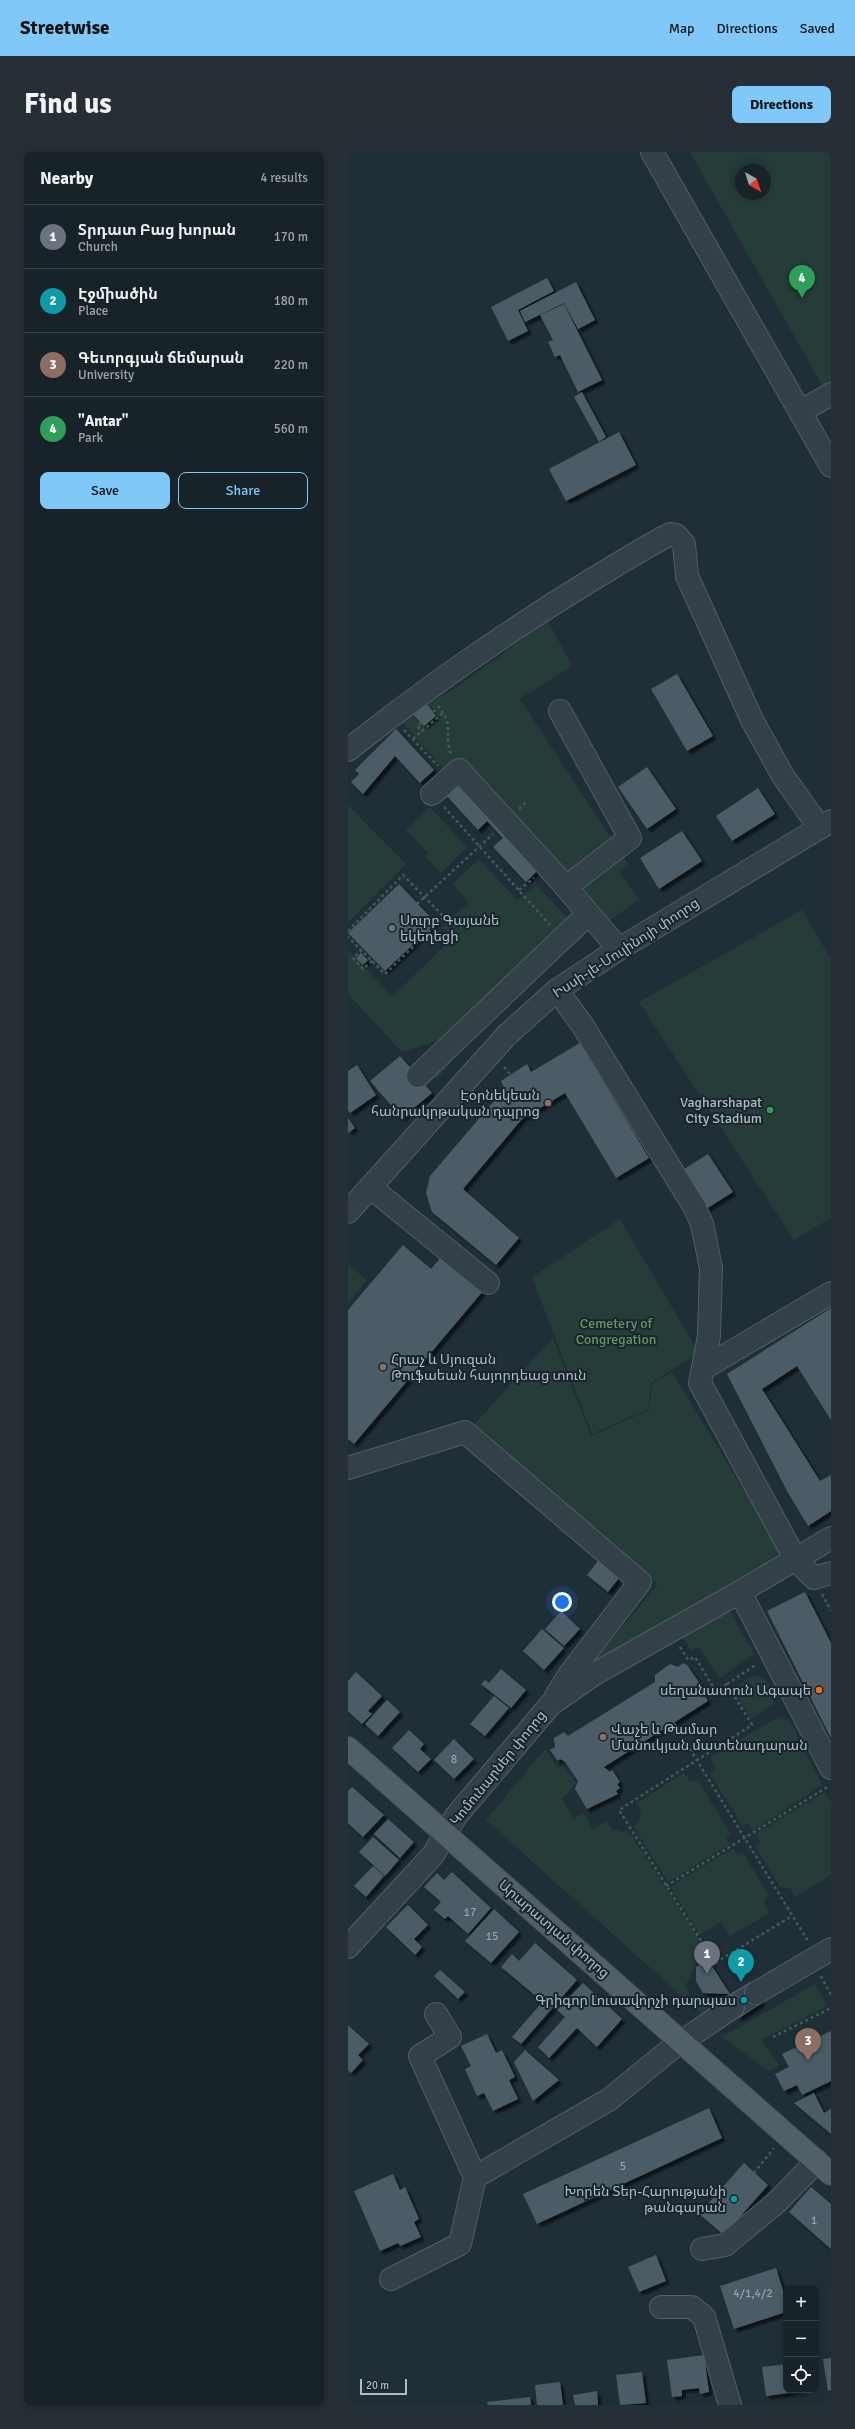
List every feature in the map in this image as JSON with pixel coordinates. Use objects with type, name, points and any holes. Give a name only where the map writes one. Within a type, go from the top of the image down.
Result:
[{"type":"main road","name":"Արարատյան փողոց","points":[[348,1748],[824,2168]]},
{"type":"street","points":[[652,152],[831,466]]},
{"type":"street","points":[[800,412],[831,394]]},
{"type":"street","points":[[348,750],[460,667],[604,571],[670,534],[676,535],[684,544],[687,576],[752,720],[783,776],[825,825]]},
{"type":"street","points":[[560,711],[630,838],[566,887]]},
{"type":"street","points":[[432,794],[454,774],[566,887],[619,949]]},
{"type":"street","name":"Իսսի-լե-Մուլինոյի փողոց","points":[[356,1198],[507,1035],[557,990],[619,949],[825,825]]},
{"type":"street","points":[[418,1076],[588,914]]},
{"type":"street","points":[[557,990],[588,1033],[695,1208],[702,1224],[711,1268],[709,1336],[700,1383],[796,1560],[814,1578],[831,1573]]},
{"type":"street","points":[[356,1198],[488,1283]]},
{"type":"street","points":[[704,1368],[831,1293]]},
{"type":"street","points":[[348,1468],[465,1432],[640,1582],[569,1675],[551,1704]]},
{"type":"street","name":"Կոմունարներ փողոց","points":[[348,1947],[433,1854],[456,1816],[551,1704],[596,1673],[796,1560],[831,1538]]},
{"type":"street","points":[[740,1592],[831,1768]]},
{"type":"street","points":[[756,1993],[824,1953]]},
{"type":"street","points":[[475,2177],[610,2099],[682,2042],[732,2007]]},
{"type":"street","points":[[391,2279],[460,2244],[475,2177],[420,2056],[450,2037],[436,2014]]},
{"type":"street","points":[[702,2249],[725,2245],[777,2202],[824,2168]]},
{"type":"street","points":[[661,2307],[692,2307],[704,2318],[730,2405]]},
{"type":"path","points":[[433,712],[438,707],[443,713],[449,727],[447,733],[448,748],[454,774]]},
{"type":"path","points":[[413,739],[443,713]]},
{"type":"path","points":[[421,723],[417,726],[422,732]]},
{"type":"path","points":[[401,727],[454,774]]},
{"type":"path","points":[[432,794],[562,939]]},
{"type":"path","points":[[417,904],[496,831]]},
{"type":"path","points":[[348,931],[403,875],[444,918],[385,974],[348,937]]},
{"type":"path","points":[[519,890],[534,878],[532,876]]},
{"type":"path","points":[[416,942],[422,938]]},
{"type":"path","points":[[362,950],[353,958],[363,969],[372,961]]},
{"type":"path","points":[[501,1063],[511,1075]]},
{"type":"path","points":[[671,1631],[688,1660],[695,1657],[715,1690],[727,1684],[772,1654]]},
{"type":"path","points":[[727,1684],[752,1725],[619,1810],[715,1963],[792,1916]]},
{"type":"path","points":[[674,1723],[792,1916],[824,1953]]},
{"type":"path","points":[[666,1886],[831,1785]]},
{"type":"path","points":[[773,2037],[831,2008]]},
{"type":"path","points":[[754,2173],[786,2134]]},
{"type":"green space","points":[[690,152],[831,152],[831,401]]},
{"type":"green space","points":[[548,621],[572,666],[520,699],[628,864],[619,872],[639,899],[604,925],[449,776],[401,721],[458,686]]},
{"type":"green space","points":[[348,805],[406,864],[348,923]]},
{"type":"green space","points":[[430,807],[467,847],[441,873],[425,856],[428,853],[406,830]]},
{"type":"green space","points":[[479,859],[517,900],[536,885],[585,936],[491,1013],[437,1079],[425,1064],[445,1038],[402,1052],[348,994],[348,950],[393,996],[451,939],[443,925],[469,902],[452,884]]},
{"type":"green space","name":"Vagharshapat City Stadium","points":[[802,910],[831,959],[831,1218],[794,1240],[639,1002]]},
{"type":"green space","name":"Cemetery of Congregation","points":[[620,1219],[699,1353],[651,1383],[648,1409],[592,1434],[532,1277]]},
{"type":"green space","points":[[348,1264],[367,1280],[348,1303]]},
{"type":"green space","points":[[553,1338],[591,1436],[649,1410],[652,1384],[672,1372],[778,1547],[775,1559],[771,1563],[588,1668],[658,1584],[470,1429]]},
{"type":"green space","points":[[725,1610],[731,1613],[754,1654],[720,1678],[698,1647],[691,1650],[682,1637]]},
{"type":"green space","points":[[752,1676],[763,1677],[775,1694],[773,1704],[751,1719],[732,1689]]},
{"type":"green space","points":[[778,1717],[789,1719],[822,1785],[753,1831],[748,1823],[743,1827],[711,1775],[715,1766],[710,1757]]},
{"type":"green space","points":[[545,1749],[558,1768],[563,1766],[576,1783],[562,1799],[574,1818],[583,1813],[593,1829],[606,1821],[612,1829],[623,1832],[628,1830],[710,1955],[695,1966],[685,1987],[697,2004],[721,2002],[705,2017],[486,1820]]},
{"type":"green space","points":[[684,1773],[690,1781],[698,1781],[731,1834],[726,1837],[730,1844],[668,1882],[633,1826],[639,1822],[641,1810],[637,1803]]},
{"type":"green space","points":[[825,1792],[831,1803],[831,1875],[795,1897],[790,1888],[780,1887],[755,1846],[760,1842],[755,1834]]},
{"type":"green space","points":[[733,1848],[738,1856],[743,1853],[768,1894],[764,1904],[769,1913],[730,1936],[721,1922],[700,1935],[670,1887]]},
{"type":"green space","points":[[815,1984],[827,2006],[761,2040],[779,2065],[769,2071],[722,2037]]},
{"type":"building","points":[[547,278],[554,291],[518,310],[528,331],[508,341],[491,307]]},
{"type":"building","points":[[576,282],[595,320],[578,329],[564,303],[525,322],[520,311]]},
{"type":"building","points":[[564,304],[602,380],[578,392],[560,355],[555,357],[548,342],[553,340],[540,315]]},
{"type":"building","points":[[582,392],[606,437],[599,442],[574,397]]},
{"type":"building","points":[[619,432],[636,465],[566,501],[549,469]]},
{"type":"building","points":[[677,674],[713,736],[687,751],[651,689]]},
{"type":"building","points":[[426,703],[436,716],[424,726],[413,714]]},
{"type":"building","points":[[396,729],[434,770],[420,783],[395,756],[363,794],[351,782],[359,774],[355,770]]},
{"type":"building","points":[[647,767],[676,809],[647,829],[618,787]]},
{"type":"building","points":[[457,781],[538,870],[526,882],[493,847],[503,838],[487,821],[478,830],[444,793]]},
{"type":"building","points":[[758,788],[775,814],[732,841],[716,816]]},
{"type":"building","points":[[682,831],[702,861],[659,889],[640,858]]},
{"type":"building","name":"Սուրբ Գայանե եկեղեցի","points":[[399,884],[436,923],[385,971],[348,933]]},
{"type":"building","points":[[361,953],[368,960],[363,965],[356,958]]},
{"type":"building","points":[[580,1043],[649,1158],[616,1178],[565,1093],[522,1119],[463,1189],[519,1238],[496,1265],[432,1212],[426,1193],[430,1176],[505,1090],[501,1081],[527,1064],[531,1072]]},
{"type":"building","points":[[400,1056],[432,1093],[402,1118],[370,1081]]},
{"type":"building","points":[[357,1065],[376,1095],[350,1113],[348,1110],[348,1071]]},
{"type":"building","points":[[348,1118],[355,1128],[348,1133]]},
{"type":"building","points":[[708,1154],[733,1192],[706,1209],[681,1171]]},
{"type":"building","name":"Հրաչ և Սյուզան Թուֆաեան հայորդեաց տուն","points":[[403,1245],[431,1269],[442,1256],[483,1291],[354,1444],[348,1439],[348,1310]]},
{"type":"building","points":[[831,1308],[831,1420],[797,1366],[762,1389],[820,1481],[831,1475],[831,1511],[808,1526],[787,1491],[727,1374]]},
{"type":"building","points":[[602,1556],[623,1573],[608,1592],[587,1575]]},
{"type":"building","name":"սեղանատուն Ագապե","points":[[805,1592],[831,1643],[831,1738],[767,1611]]},
{"type":"building","points":[[561,1611],[580,1629],[564,1646],[545,1629]]},
{"type":"building","points":[[542,1629],[564,1648],[544,1670],[523,1651]]},
{"type":"building","name":"Վաչե և Թամար Մանուկյան մատենադարան","points":[[683,1663],[687,1665],[705,1691],[703,1692],[708,1701],[604,1767],[610,1772],[612,1770],[620,1782],[617,1784],[620,1788],[616,1791],[618,1794],[587,1809],[575,1789],[578,1781],[565,1762],[560,1759],[558,1761],[550,1750],[555,1747],[554,1738],[564,1732],[568,1736],[655,1682],[655,1675],[670,1664],[678,1667]]},
{"type":"building","points":[[501,1669],[526,1690],[511,1708],[481,1684],[485,1680],[489,1683]]},
{"type":"building","points":[[356,1672],[382,1696],[368,1711],[372,1714],[362,1724],[348,1711],[348,1681]]},
{"type":"building","points":[[494,1696],[509,1708],[485,1736],[470,1724]]},
{"type":"building","points":[[387,1700],[400,1712],[378,1736],[365,1724]]},
{"type":"building","points":[[409,1730],[424,1744],[420,1749],[431,1759],[418,1772],[392,1748]]},
{"type":"building","points":[[454,1739],[474,1759],[454,1779],[434,1760]]},
{"type":"building","points":[[352,1787],[384,1815],[363,1837],[348,1823],[348,1791]]},
{"type":"building","points":[[388,1819],[414,1842],[400,1858],[374,1834]]},
{"type":"building","points":[[373,1837],[399,1860],[385,1876],[359,1852]]},
{"type":"building","points":[[373,1866],[384,1876],[366,1897],[354,1886]]},
{"type":"building","points":[[452,1872],[491,1908],[468,1934],[448,1916],[445,1919],[434,1910],[441,1902],[424,1887],[437,1873],[444,1880]]},
{"type":"building","points":[[408,1905],[428,1925],[414,1939],[422,1947],[415,1955],[386,1927]]},
{"type":"building","points":[[494,1909],[519,1932],[491,1963],[465,1941]]},
{"type":"building","points":[[535,1943],[577,1980],[521,2044],[512,2037],[545,1999],[539,1994],[537,1997],[501,1967],[512,1954],[519,1961]]},
{"type":"building","points":[[708,1960],[730,1994],[703,1993],[696,1981],[696,1967]]},
{"type":"building","points":[[440,1970],[465,1992],[458,1999],[434,1976]]},
{"type":"building","name":"Գրիգոր Լուսավորչի դարպաս","points":[[750,1982],[762,2003],[739,2018],[726,1996]]},
{"type":"building","points":[[583,1983],[622,2019],[597,2047],[577,2028],[549,2058],[538,2047],[565,2017],[557,2010]]},
{"type":"building","points":[[348,2025],[369,2044],[358,2055],[363,2060],[351,2073],[348,2070]]},
{"type":"building","points":[[831,2031],[831,2081],[802,2095],[797,2085],[784,2091],[775,2074],[789,2067],[782,2054]]},
{"type":"building","points":[[487,2034],[496,2053],[502,2050],[515,2077],[509,2080],[518,2099],[493,2111],[484,2093],[477,2096],[465,2069],[471,2066],[461,2046]]},
{"type":"building","points":[[525,2050],[559,2080],[533,2101],[514,2062]]},
{"type":"building","points":[[814,2093],[824,2113],[831,2109],[831,2134],[794,2103]]},
{"type":"building","points":[[709,2108],[722,2138],[537,2224],[523,2194]]},
{"type":"building","name":"Խորեն Տեր-Հարությանի թանգարան","points":[[744,2163],[768,2185],[724,2235],[699,2214]]},
{"type":"building","points":[[393,2174],[400,2190],[405,2187],[419,2219],[414,2222],[421,2237],[400,2246],[398,2243],[380,2251],[354,2191]]},
{"type":"building","points":[[811,2187],[831,2204],[831,2249],[789,2212]]},
{"type":"building","points":[[656,2255],[666,2281],[639,2292],[628,2267]]},
{"type":"building","points":[[776,2268],[783,2290],[783,2313],[734,2329],[720,2286]]},
{"type":"building","points":[[704,2355],[709,2392],[700,2394],[699,2388],[682,2390],[682,2396],[672,2397],[667,2360]]},
{"type":"building","points":[[831,2358],[831,2390],[828,2391],[823,2359]]},
{"type":"building","points":[[783,2364],[783,2393],[789,2393],[766,2396],[762,2367]]},
{"type":"building","points":[[642,2372],[646,2403],[620,2405],[616,2375]]},
{"type":"building","points":[[560,2382],[563,2405],[537,2405],[535,2385]]},
{"type":"building","points":[[597,2391],[598,2405],[575,2405],[573,2395]]},
{"type":"building","points":[[530,2397],[531,2405],[488,2405],[487,2402]]},
{"type":"tunnel","points":[[733,2007],[756,1993]]},
{"type":"place","name":"\"Antar\"","points":[[802,298]]},
{"type":"place","name":"Սուրբ Գայանե եկեղեցի","points":[[392,928]]},
{"type":"place","name":"Էօրնեկեան հանրակրթական դպրոց","points":[[548,1103]]},
{"type":"place","name":"Vagharshapat City Stadium","points":[[770,1110]]},
{"type":"place","name":"Հրաչ և Սյուզան Թուֆաեան հայորդեաց տուն","points":[[383,1367]]},
{"type":"place","name":"սեղանատուն Ագապե","points":[[819,1690]]},
{"type":"place","name":"Վաչե և Թամար Մանուկյան մատենադարան","points":[[603,1737]]},
{"type":"place","name":"Տրդատ Բաց խորան","points":[[707,1974]]},
{"type":"place","name":"Էջմիածին","points":[[741,1982]]},
{"type":"place","name":"Գրիգոր Լուսավորչի դարպաս","points":[[744,2000]]},
{"type":"place","name":"Գեւորգյան ճեմարան","points":[[808,2061]]},
{"type":"place","name":"Խորեն Տեր-Հարությանի թանգարան","points":[[734,2199]]}]
